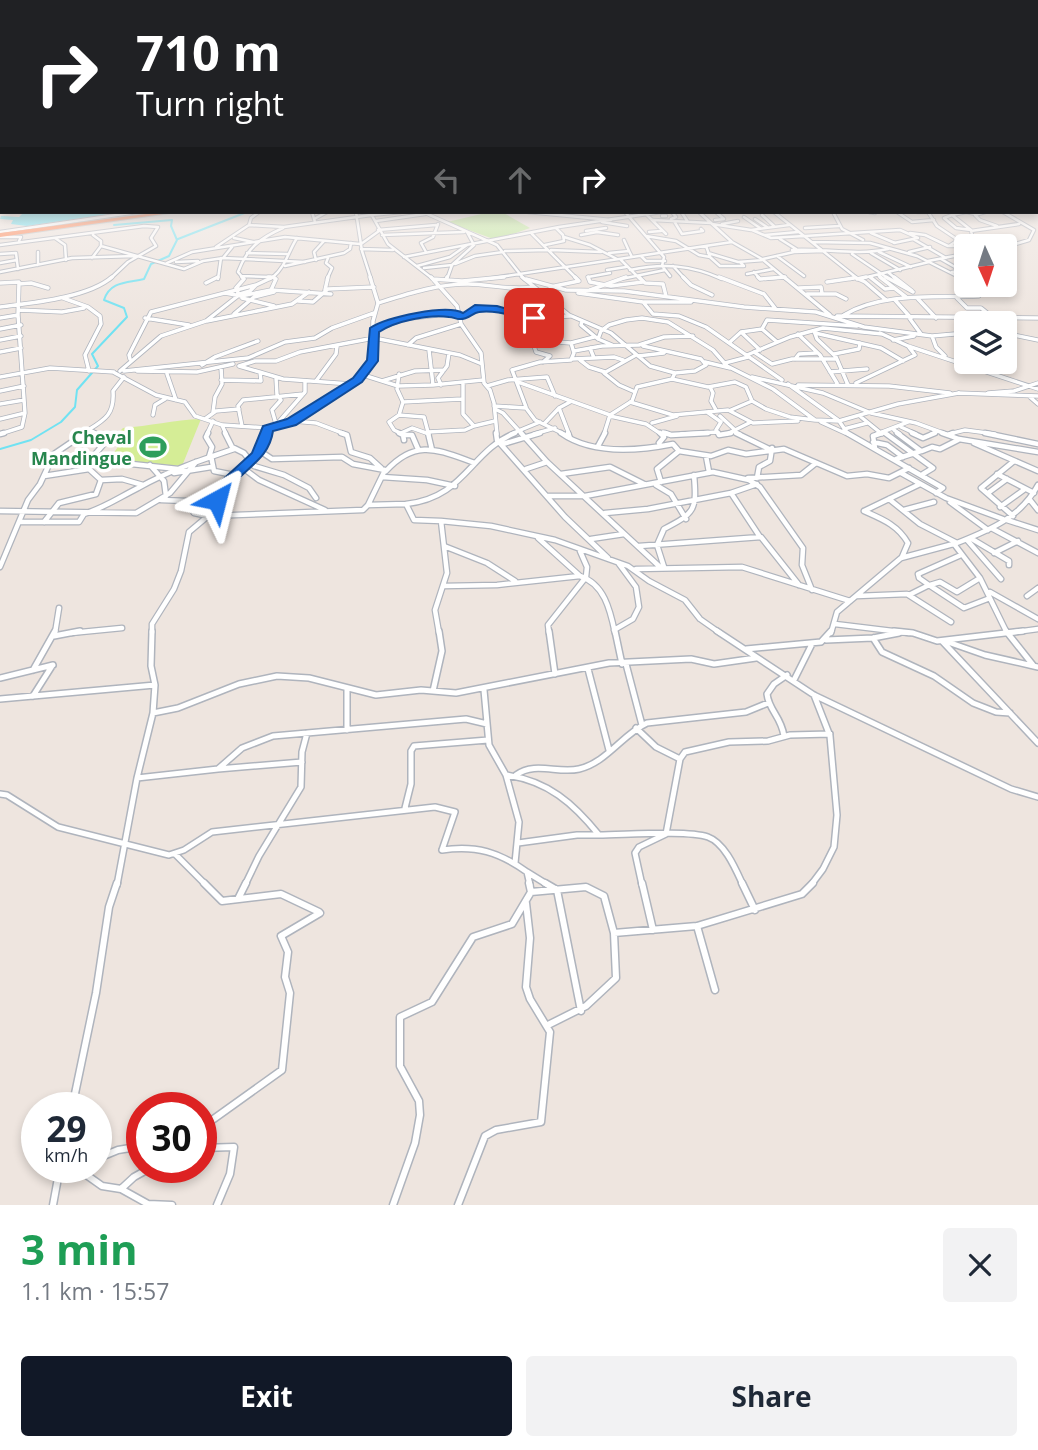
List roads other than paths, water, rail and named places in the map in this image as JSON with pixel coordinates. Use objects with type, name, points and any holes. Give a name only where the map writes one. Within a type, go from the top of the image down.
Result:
[{"type":"highway","points":[[0,234],[145,214]]},
{"type":"highway","points":[[0,234],[155,214]]},
{"type":"street","points":[[0,234],[125,214]]},
{"type":"street","points":[[212,249],[249,225],[251,218],[256,214]]},
{"type":"street","points":[[313,214],[315,221]]},
{"type":"street","points":[[315,221],[324,214]]},
{"type":"street","points":[[113,372],[166,398],[188,404],[195,416],[222,425],[267,428],[293,421],[352,384],[372,361],[374,313],[378,303],[361,246],[356,214]]},
{"type":"street","points":[[249,225],[284,227],[371,214],[379,232],[394,250],[433,279],[457,306],[461,324],[480,352],[484,380],[495,407],[497,440],[491,451],[475,463],[456,486],[430,502],[368,505]]},
{"type":"street","points":[[375,221],[422,214]]},
{"type":"street","points":[[428,214],[491,242],[504,252],[524,279],[534,287],[572,316],[603,329],[629,345],[637,356],[656,369],[675,373],[705,367],[704,362]]},
{"type":"street","points":[[533,214],[545,218],[573,216],[611,220]]},
{"type":"street","points":[[627,214],[646,234],[665,261]]},
{"type":"street","points":[[404,257],[555,228],[646,214],[664,232],[636,235]]},
{"type":"street","points":[[669,219],[676,217],[674,214]]},
{"type":"street","points":[[683,214],[691,221]]},
{"type":"street","points":[[701,214],[732,242],[763,259],[832,316],[863,327]]},
{"type":"street","points":[[653,220],[691,221],[706,227],[724,219],[718,214]]},
{"type":"street","points":[[737,227],[744,214]]},
{"type":"street","points":[[776,214],[886,300]]},
{"type":"street","points":[[834,214],[839,226],[846,232],[870,243]]},
{"type":"street","points":[[900,214],[912,222],[934,220]]},
{"type":"street","points":[[929,214],[938,227],[958,240],[948,246]]},
{"type":"street","points":[[957,214],[944,218],[956,228],[972,230],[1020,224]]},
{"type":"street","points":[[976,214],[978,220],[1000,227]]},
{"type":"street","points":[[1006,214],[1036,231],[1030,240],[1017,242]]},
{"type":"street","points":[[762,215],[775,226]]},
{"type":"street","points":[[952,215],[972,230],[972,234]]},
{"type":"street","points":[[707,219],[721,216]]},
{"type":"street","points":[[741,216],[760,228]]},
{"type":"street","points":[[406,227],[408,218]]},
{"type":"street","points":[[669,219],[682,234],[703,231],[701,229]]},
{"type":"street","points":[[755,219],[767,227]]},
{"type":"street","points":[[361,246],[379,232],[436,225],[442,221]]},
{"type":"street","points":[[714,224],[738,221]]},
{"type":"street","points":[[601,222],[627,226]]},
{"type":"street","points":[[592,223],[595,230]]},
{"type":"street","points":[[714,224],[732,229]]},
{"type":"street","points":[[0,245],[156,225],[158,227],[151,238],[156,245],[128,262],[105,282],[68,294],[63,299]]},
{"type":"street","points":[[426,252],[421,243],[434,234],[436,225]]},
{"type":"street","points":[[751,230],[790,225]]},
{"type":"street","points":[[617,226],[616,230],[621,230]]},
{"type":"street","points":[[805,228],[839,226]]},
{"type":"street","points":[[130,359],[129,355],[145,318],[151,312],[229,291],[240,285],[244,279],[238,271],[242,258],[253,242],[284,227]]},
{"type":"street","points":[[721,232],[737,227],[779,238],[900,230],[918,238],[894,243]]},
{"type":"street","points":[[555,228],[564,237],[601,252]]},
{"type":"street","points":[[586,231],[606,228]]},
{"type":"street","points":[[581,235],[595,230],[618,235]]},
{"type":"street","points":[[379,232],[467,232]]},
{"type":"street","points":[[467,232],[473,244]]},
{"type":"street","points":[[764,235],[799,232]]},
{"type":"street","points":[[646,234],[668,238],[702,257],[709,255],[740,262],[820,248],[851,253],[901,247],[870,233]]},
{"type":"street","points":[[909,233],[925,235],[954,246]]},
{"type":"street","points":[[0,234],[21,237],[18,241],[23,242]]},
{"type":"street","points":[[92,234],[103,245],[184,269],[203,261]]},
{"type":"street","points":[[531,234],[545,245],[578,282],[549,287]]},
{"type":"street","points":[[831,234],[839,242]]},
{"type":"street","points":[[545,245],[563,242],[564,237]]},
{"type":"street","points":[[55,238],[65,245],[66,260]]},
{"type":"street","points":[[232,238],[253,242]]},
{"type":"street","points":[[206,283],[219,277],[221,271],[218,267],[230,247],[232,238]]},
{"type":"street","points":[[169,262],[181,255],[212,249],[297,238],[394,250]]},
{"type":"street","points":[[285,266],[287,254],[297,238]]},
{"type":"street","points":[[779,238],[795,251],[824,251]]},
{"type":"street","points":[[913,239],[930,247],[954,267]]},
{"type":"street","points":[[316,260],[314,251],[324,240]]},
{"type":"street","points":[[624,240],[629,258],[637,268]]},
{"type":"street","points":[[433,279],[462,281],[521,274],[732,242]]},
{"type":"street","points":[[812,242],[870,243],[894,248],[954,272]]},
{"type":"street","points":[[122,371],[130,359],[167,333],[195,326],[232,304],[238,294],[273,277],[285,266],[349,250],[351,243]]},
{"type":"street","points":[[419,267],[450,257],[473,244]]},
{"type":"street","points":[[92,258],[103,245]]},
{"type":"street","points":[[446,279],[467,245]]},
{"type":"street","points":[[706,246],[709,255],[721,267],[744,266],[740,262]]},
{"type":"street","points":[[908,252],[930,247]]},
{"type":"street","points":[[465,250],[468,258]]},
{"type":"street","points":[[419,267],[453,265],[468,258],[504,252],[629,251]]},
{"type":"street","points":[[878,251],[903,265],[913,267]]},
{"type":"street","points":[[0,254],[15,252],[18,269]]},
{"type":"street","points":[[38,252],[38,265]]},
{"type":"street","points":[[870,252],[900,271]]},
{"type":"street","points":[[247,253],[287,254]]},
{"type":"street","points":[[607,253],[629,268],[643,282]]},
{"type":"street","points":[[851,253],[907,291],[913,292]]},
{"type":"street","points":[[827,282],[900,271],[954,254]]},
{"type":"street","points":[[0,272],[66,260],[140,256]]},
{"type":"street","points":[[641,256],[646,261],[665,261]]},
{"type":"street","points":[[776,256],[804,276]]},
{"type":"street","points":[[202,322],[298,301],[313,303],[323,291],[332,268],[326,263],[328,257]]},
{"type":"street","points":[[163,263],[222,258],[305,262]]},
{"type":"street","points":[[0,263],[17,260]]},
{"type":"street","points":[[662,266],[665,261]]},
{"type":"street","points":[[662,266],[670,276]]},
{"type":"street","points":[[524,279],[549,287],[654,303],[704,301],[712,296],[711,293],[691,285],[673,266]]},
{"type":"street","points":[[619,279],[607,270],[673,266],[701,270],[748,291],[764,294],[776,309]]},
{"type":"street","points":[[747,274],[790,267]]},
{"type":"street","points":[[589,290],[619,279],[665,270]]},
{"type":"street","points":[[754,272],[760,279],[785,277]]},
{"type":"street","points":[[610,273],[587,279],[602,285],[643,282],[663,284],[668,296]]},
{"type":"street","points":[[889,273],[913,292],[936,318]]},
{"type":"street","points":[[877,275],[908,299]]},
{"type":"street","points":[[240,276],[273,277]]},
{"type":"street","points":[[869,276],[885,289],[894,288]]},
{"type":"street","points":[[271,290],[276,279],[273,277]]},
{"type":"street","points":[[0,283],[15,281],[19,284],[48,288]]},
{"type":"street","points":[[0,434],[22,427],[25,413],[19,284]]},
{"type":"street","points":[[378,303],[441,287],[470,284],[520,290],[534,287]]},
{"type":"street","points":[[222,293],[271,290],[309,292],[374,287]]},
{"type":"street","points":[[798,288],[821,287],[822,293]]},
{"type":"street","points":[[566,290],[668,296],[832,316],[952,318]]},
{"type":"street","points":[[229,291],[275,306]]},
{"type":"street","points":[[232,316],[259,295],[278,291]]},
{"type":"street","points":[[323,291],[331,294]]},
{"type":"street","points":[[298,301],[309,292]]},
{"type":"street","points":[[806,295],[836,293],[846,299]]},
{"type":"street","points":[[654,303],[668,296]]},
{"type":"street","points":[[842,316],[859,306],[886,300],[954,298]]},
{"type":"street","points":[[957,298],[967,308],[981,308],[985,311]]},
{"type":"street","points":[[0,307],[63,299],[78,306],[90,307],[100,315],[101,323],[85,355],[89,371]]},
{"type":"street","points":[[895,300],[924,335]]},
{"type":"street","points":[[643,302],[653,314],[683,317],[730,342],[839,421],[845,431]]},
{"type":"street","points":[[224,308],[248,304]]},
{"type":"street","points":[[0,318],[19,312],[62,312],[90,307]]},
{"type":"street","points":[[374,331],[384,324],[412,317],[468,315],[475,309],[534,318],[572,316]]},
{"type":"street","points":[[0,377],[50,368],[113,372],[202,365],[248,358],[285,342],[317,337],[332,328],[374,313]]},
{"type":"street","points":[[513,314],[532,340],[536,352],[550,356],[542,362]]},
{"type":"street","points":[[649,318],[653,314]]},
{"type":"street","points":[[145,318],[195,326]]},
{"type":"street","points":[[532,340],[571,343],[596,338],[603,329],[626,320],[649,318],[668,322],[713,350],[724,363],[752,377],[817,421],[845,431],[943,488],[936,493]]},
{"type":"street","points":[[1017,318],[1038,318]]},
{"type":"street","points":[[762,329],[764,321],[770,319],[882,334]]},
{"type":"street","points":[[582,321],[581,326],[596,338],[613,345]]},
{"type":"street","points":[[408,345],[413,340],[461,324]]},
{"type":"street","points":[[0,329],[21,325]]},
{"type":"street","points":[[724,363],[822,327],[863,327],[932,336],[954,334]]},
{"type":"street","points":[[873,328],[908,346],[1038,389]]},
{"type":"street","points":[[730,342],[741,332],[762,329]]},
{"type":"street","points":[[762,329],[776,342]]},
{"type":"street","points":[[814,331],[817,339],[834,354],[848,384]]},
{"type":"street","points":[[814,331],[887,351],[903,361]]},
{"type":"street","points":[[741,332],[760,350]]},
{"type":"street","points":[[798,334],[818,353],[838,384]]},
{"type":"street","points":[[893,340],[924,335]]},
{"type":"street","points":[[0,340],[22,336]]},
{"type":"street","points":[[639,345],[664,337],[693,336]]},
{"type":"street","points":[[932,336],[936,347],[947,358]]},
{"type":"street","points":[[1017,336],[1038,340]]},
{"type":"street","points":[[239,366],[255,361],[276,361],[300,352],[374,338],[449,353],[482,364]]},
{"type":"street","points":[[806,341],[817,339]]},
{"type":"street","points":[[202,365],[209,359],[242,350],[258,341]]},
{"type":"street","points":[[834,354],[859,349],[860,342]]},
{"type":"street","points":[[571,343],[574,351],[572,359]]},
{"type":"street","points":[[574,351],[613,345],[639,345],[734,369]]},
{"type":"street","points":[[316,381],[336,354],[337,346]]},
{"type":"street","points":[[908,346],[915,355]]},
{"type":"street","points":[[0,352],[21,348]]},
{"type":"street","points":[[590,348],[594,358]]},
{"type":"street","points":[[242,350],[248,358]]},
{"type":"street","points":[[429,350],[433,385]]},
{"type":"street","points":[[754,352],[772,364],[795,359],[837,359]]},
{"type":"street","points":[[848,384],[870,379],[878,371],[926,352]]},
{"type":"street","points":[[441,386],[438,378],[444,370],[449,353]]},
{"type":"street","points":[[604,372],[624,360],[665,353]]},
{"type":"street","points":[[795,359],[799,354],[818,353]]},
{"type":"street","points":[[624,360],[614,357],[572,359],[513,369],[530,416],[570,438],[598,446],[638,451],[673,444],[679,451]]},
{"type":"street","points":[[580,360],[604,372],[613,382],[635,392]]},
{"type":"street","points":[[223,362],[276,378],[352,384]]},
{"type":"street","points":[[213,412],[215,397],[222,384],[220,380],[223,362]]},
{"type":"street","points":[[122,371],[183,374],[233,364]]},
{"type":"street","points":[[183,374],[186,366]]},
{"type":"street","points":[[830,372],[867,369]]},
{"type":"street","points":[[382,380],[399,374],[444,370]]},
{"type":"street","points":[[220,380],[261,381],[260,372]]},
{"type":"street","points":[[671,379],[675,373]]},
{"type":"street","points":[[167,374],[177,400]]},
{"type":"street","points":[[360,374],[377,377],[399,386],[441,386],[484,380]]},
{"type":"street","points":[[399,374],[397,391],[403,402],[399,415],[389,422],[394,430],[403,436],[412,435],[418,449]]},
{"type":"street","points":[[0,567],[3,551],[57,451],[110,413],[114,404],[113,391],[124,377]]},
{"type":"street","points":[[752,377],[794,385],[837,398],[871,413],[909,422],[959,439],[1038,452]]},
{"type":"street","points":[[275,426],[272,410],[281,401],[277,395],[276,378]]},
{"type":"street","points":[[486,386],[516,380],[549,378],[556,396]]},
{"type":"street","points":[[598,446],[610,416],[630,402],[639,386],[671,379],[710,387],[718,381],[736,381],[751,393],[752,401]]},
{"type":"street","points":[[870,379],[875,386]]},
{"type":"street","points":[[516,380],[610,416],[650,423],[677,415],[732,410],[752,401]]},
{"type":"street","points":[[275,426],[303,394],[305,382]]},
{"type":"street","points":[[463,382],[461,412],[474,426]]},
{"type":"street","points":[[981,395],[1038,383]]},
{"type":"street","points":[[794,385],[848,384],[981,395],[1038,396]]},
{"type":"street","points":[[0,391],[24,386]]},
{"type":"street","points":[[710,387],[715,411],[734,431],[771,449]]},
{"type":"street","points":[[650,423],[671,435],[717,432],[726,435],[751,422],[839,421],[898,404],[958,393]]},
{"type":"street","points":[[242,426],[239,404],[247,398],[303,394]]},
{"type":"street","points":[[1029,396],[1038,404]]},
{"type":"street","points":[[153,415],[155,405],[166,398]]},
{"type":"street","points":[[403,402],[462,399]]},
{"type":"street","points":[[0,404],[24,400]]},
{"type":"street","points":[[752,401],[771,412],[802,420]]},
{"type":"street","points":[[497,440],[542,423],[570,402]]},
{"type":"street","points":[[630,402],[653,411],[677,415]]},
{"type":"street","points":[[495,407],[526,408]]},
{"type":"street","points":[[495,407],[547,461],[662,567]]},
{"type":"street","points":[[559,408],[570,438]]},
{"type":"street","points":[[205,419],[213,412],[239,409]]},
{"type":"street","points":[[732,410],[751,422]]},
{"type":"street","points":[[705,412],[719,418],[717,432]]},
{"type":"street","points":[[0,419],[25,413]]},
{"type":"street","points":[[399,415],[424,417],[432,450]]},
{"type":"street","points":[[861,416],[933,468],[922,475]]},
{"type":"street","points":[[213,421],[206,437],[212,447],[211,467],[218,473],[235,475]]},
{"type":"street","points":[[293,421],[316,423],[347,435],[351,452]]},
{"type":"street","points":[[403,436],[412,428],[428,432],[465,430],[495,421]]},
{"type":"street","points":[[875,448],[873,436],[909,422]]},
{"type":"street","points":[[845,431],[868,423]]},
{"type":"street","points":[[222,425],[234,449]]},
{"type":"street","points":[[901,427],[923,438],[937,432]]},
{"type":"street","points":[[75,1092],[96,993],[109,907],[127,843],[137,778],[153,713],[155,685],[151,666],[152,624],[174,589],[181,571],[189,532],[208,516],[224,486],[260,450],[267,428]]},
{"type":"street","points":[[502,444],[555,428]]},
{"type":"street","points":[[90,429],[103,438],[103,445],[96,453],[99,460]]},
{"type":"street","points":[[658,445],[664,437],[659,430]]},
{"type":"street","points":[[894,430],[921,451]]},
{"type":"street","points":[[947,435],[955,430],[977,431],[1038,444]]},
{"type":"street","points":[[414,439],[419,438],[420,431]]},
{"type":"street","points":[[895,460],[932,447],[940,449],[959,439]]},
{"type":"street","points":[[497,440],[526,469],[547,496],[609,558]]},
{"type":"street","points":[[873,442],[887,445],[903,457]]},
{"type":"street","points":[[974,442],[1038,471]]},
{"type":"street","points":[[20,522],[78,522],[84,514],[109,506],[179,469],[234,449],[244,453],[258,468],[284,475],[309,488],[316,498]]},
{"type":"street","points":[[757,481],[760,465],[770,461],[771,449]]},
{"type":"street","points":[[661,482],[657,469],[679,451],[694,451],[706,456],[728,450],[746,454],[771,449],[792,451],[840,475],[866,474],[889,478],[909,468]]},
{"type":"street","points":[[260,450],[272,458],[342,457],[351,452],[370,458],[384,470]]},
{"type":"street","points":[[163,498],[187,501],[194,513],[208,516],[363,510],[368,505],[384,470],[396,456],[408,450],[432,450],[475,463]]},
{"type":"street","points":[[706,456],[709,472]]},
{"type":"street","points":[[342,457],[353,464],[384,470]]},
{"type":"street","points":[[50,463],[79,459],[179,469]]},
{"type":"street","points":[[0,511],[136,513],[163,498],[197,461]]},
{"type":"street","points":[[526,469],[547,461]]},
{"type":"street","points":[[1013,516],[981,486],[1014,461]]},
{"type":"street","points":[[605,513],[648,509],[678,501],[731,493],[757,481],[800,475],[816,463]]},
{"type":"street","points":[[150,465],[166,485],[163,498]]},
{"type":"street","points":[[171,474],[211,467]]},
{"type":"street","points":[[561,474],[610,467],[645,485]]},
{"type":"street","points":[[243,468],[252,477],[289,493],[304,504],[330,512]]},
{"type":"street","points":[[44,476],[89,469],[101,481]]},
{"type":"street","points":[[547,496],[585,496],[709,472],[724,472],[757,481],[803,548],[802,565],[812,590]]},
{"type":"street","points":[[901,473],[946,498],[1038,530]]},
{"type":"street","points":[[997,474],[1034,493]]},
{"type":"street","points":[[662,567],[656,545],[664,529],[686,519],[696,498],[694,475]]},
{"type":"street","points":[[382,477],[427,480],[456,486]]},
{"type":"street","points":[[101,481],[122,479],[144,486]]},
{"type":"street","points":[[988,493],[1007,479]]},
{"type":"street","points":[[44,522],[48,511],[66,499],[96,494],[101,481]]},
{"type":"street","points":[[652,484],[664,488],[678,501],[686,519]]},
{"type":"street","points":[[826,639],[835,624],[837,612],[901,558],[908,543],[889,520],[864,511],[920,484]]},
{"type":"street","points":[[901,558],[969,540],[991,530],[1013,516],[1030,500],[1038,485]]},
{"type":"street","points":[[1000,506],[1026,489]]},
{"type":"street","points":[[731,493],[799,586]]},
{"type":"street","points":[[946,498],[991,530],[1038,553]]},
{"type":"street","points":[[889,499],[920,524],[939,532],[956,544],[990,595],[1007,632],[1035,663]]},
{"type":"street","points":[[1030,500],[1038,510]]},
{"type":"street","points":[[903,510],[934,502]]},
{"type":"street","points":[[406,504],[414,520],[491,526],[555,540],[636,569],[649,581],[685,600],[700,619],[814,695],[1038,800]]},
{"type":"street","points":[[433,691],[442,651],[435,610],[444,586],[447,566],[441,521]]},
{"type":"street","points":[[590,540],[625,533]]},
{"type":"street","points":[[537,537],[603,594],[639,727],[656,747],[680,759]]},
{"type":"street","points":[[638,546],[761,537]]},
{"type":"street","points":[[969,540],[1009,561],[1009,565]]},
{"type":"street","points":[[969,540],[988,567],[1001,579]]},
{"type":"street","points":[[994,553],[1018,541]]},
{"type":"street","points":[[444,546],[487,563],[516,582]]},
{"type":"street","points":[[555,674],[548,625],[583,577],[587,567],[579,550]]},
{"type":"street","points":[[961,555],[918,574],[919,578],[964,608],[990,595]]},
{"type":"street","points":[[614,630],[633,618],[638,609],[635,584],[616,561]]},
{"type":"street","points":[[636,569],[742,567],[850,601]]},
{"type":"street","points":[[444,586],[583,577]]},
{"type":"street","points":[[856,596],[909,595],[940,582],[957,592],[980,578]]},
{"type":"street","points":[[1027,596],[1038,588]]},
{"type":"street","points":[[909,595],[951,622]]},
{"type":"street","points":[[990,595],[1038,619]]},
{"type":"street","points":[[33,670],[54,636],[59,608]]},
{"type":"street","points":[[835,624],[903,632],[994,657],[1035,663]]},
{"type":"street","points":[[54,636],[84,630],[122,628]]},
{"type":"street","points":[[942,641],[1038,629]]},
{"type":"street","points":[[744,649],[812,645],[826,639],[873,638],[903,632]]},
{"type":"street","points":[[873,638],[882,652],[934,676],[973,703],[996,712],[1010,713]]},
{"type":"street","points":[[942,641],[1038,743]]},
{"type":"street","points":[[794,680],[812,645]]},
{"type":"street","points":[[153,713],[178,708],[223,688],[272,677],[309,678],[376,695],[433,691],[456,693],[484,690],[526,678],[609,663],[691,659],[714,664],[757,658]]},
{"type":"street","points":[[0,678],[53,665],[33,696]]},
{"type":"street","points":[[587,669],[609,750]]},
{"type":"street","points":[[784,736],[782,720],[768,703],[769,688],[787,675]]},
{"type":"street","points":[[0,699],[155,685]]},
{"type":"street","points":[[347,688],[347,730]]},
{"type":"street","points":[[484,690],[490,749],[506,775],[519,822],[515,863]]},
{"type":"street","points":[[614,933],[697,926],[802,894],[814,883],[823,870],[836,839],[836,812],[830,734],[814,695]]},
{"type":"street","points":[[516,776],[525,768],[531,767],[580,769],[639,727],[746,712],[768,703]]},
{"type":"street","points":[[218,769],[226,759],[263,738],[470,719],[487,724]]},
{"type":"street","points":[[238,899],[301,787],[307,733]]},
{"type":"street","points":[[666,834],[680,759],[685,752],[729,742],[830,734]]},
{"type":"street","points":[[405,808],[411,784],[411,751],[414,747],[488,740]]},
{"type":"street","points":[[137,778],[302,762]]},
{"type":"street","points":[[506,775],[516,776],[566,796],[599,835]]},
{"type":"street","points":[[0,794],[7,795],[58,827],[166,855],[175,853],[212,832],[405,808],[435,807],[455,812],[442,850],[481,846],[515,863],[557,890],[582,1011]]},
{"type":"street","points":[[518,844],[577,835],[666,834],[708,837],[724,851],[755,910]]},
{"type":"street","points":[[653,930],[635,853],[639,847],[666,834]]},
{"type":"street","points":[[175,853],[222,901],[281,894],[320,912],[281,936],[288,952],[285,976],[290,990],[282,1070],[217,1117]]},
{"type":"street","points":[[393,1205],[415,1143],[421,1115],[413,1085],[400,1066],[400,1017],[432,1002],[473,937],[512,923],[531,892],[527,872]]},
{"type":"street","points":[[531,892],[586,887],[600,892],[606,900],[614,933],[616,978],[582,1011],[548,1024]]},
{"type":"street","points":[[458,1205],[485,1136],[496,1130],[541,1122],[548,1024],[530,999],[526,987],[530,938],[526,902]]},
{"type":"street","points":[[697,926],[715,990]]},
{"type":"street","points":[[217,1147],[234,1147],[230,1174],[217,1205]]},
{"type":"street","points":[[53,1205],[57,1183]]},
{"type":"street","points":[[98,1183],[121,1189],[148,1204],[172,1205]]},
{"type":"street","points":[[121,1189],[128,1183]]},
{"type":"water","points":[[22,214],[110,214],[27,226],[11,224],[13,220],[0,219],[1,216],[19,217]]},
{"type":"waterway","points":[[178,239],[242,214]]},
{"type":"waterway","points":[[0,449],[31,440],[61,422],[75,407],[77,390],[98,366],[92,354],[127,317],[124,308],[104,300],[110,289],[144,279],[151,264],[169,256],[177,240],[171,226],[172,220],[114,225]]},
{"type":"place","name":"Cheval Mandingue","points":[[153,447]]}]
